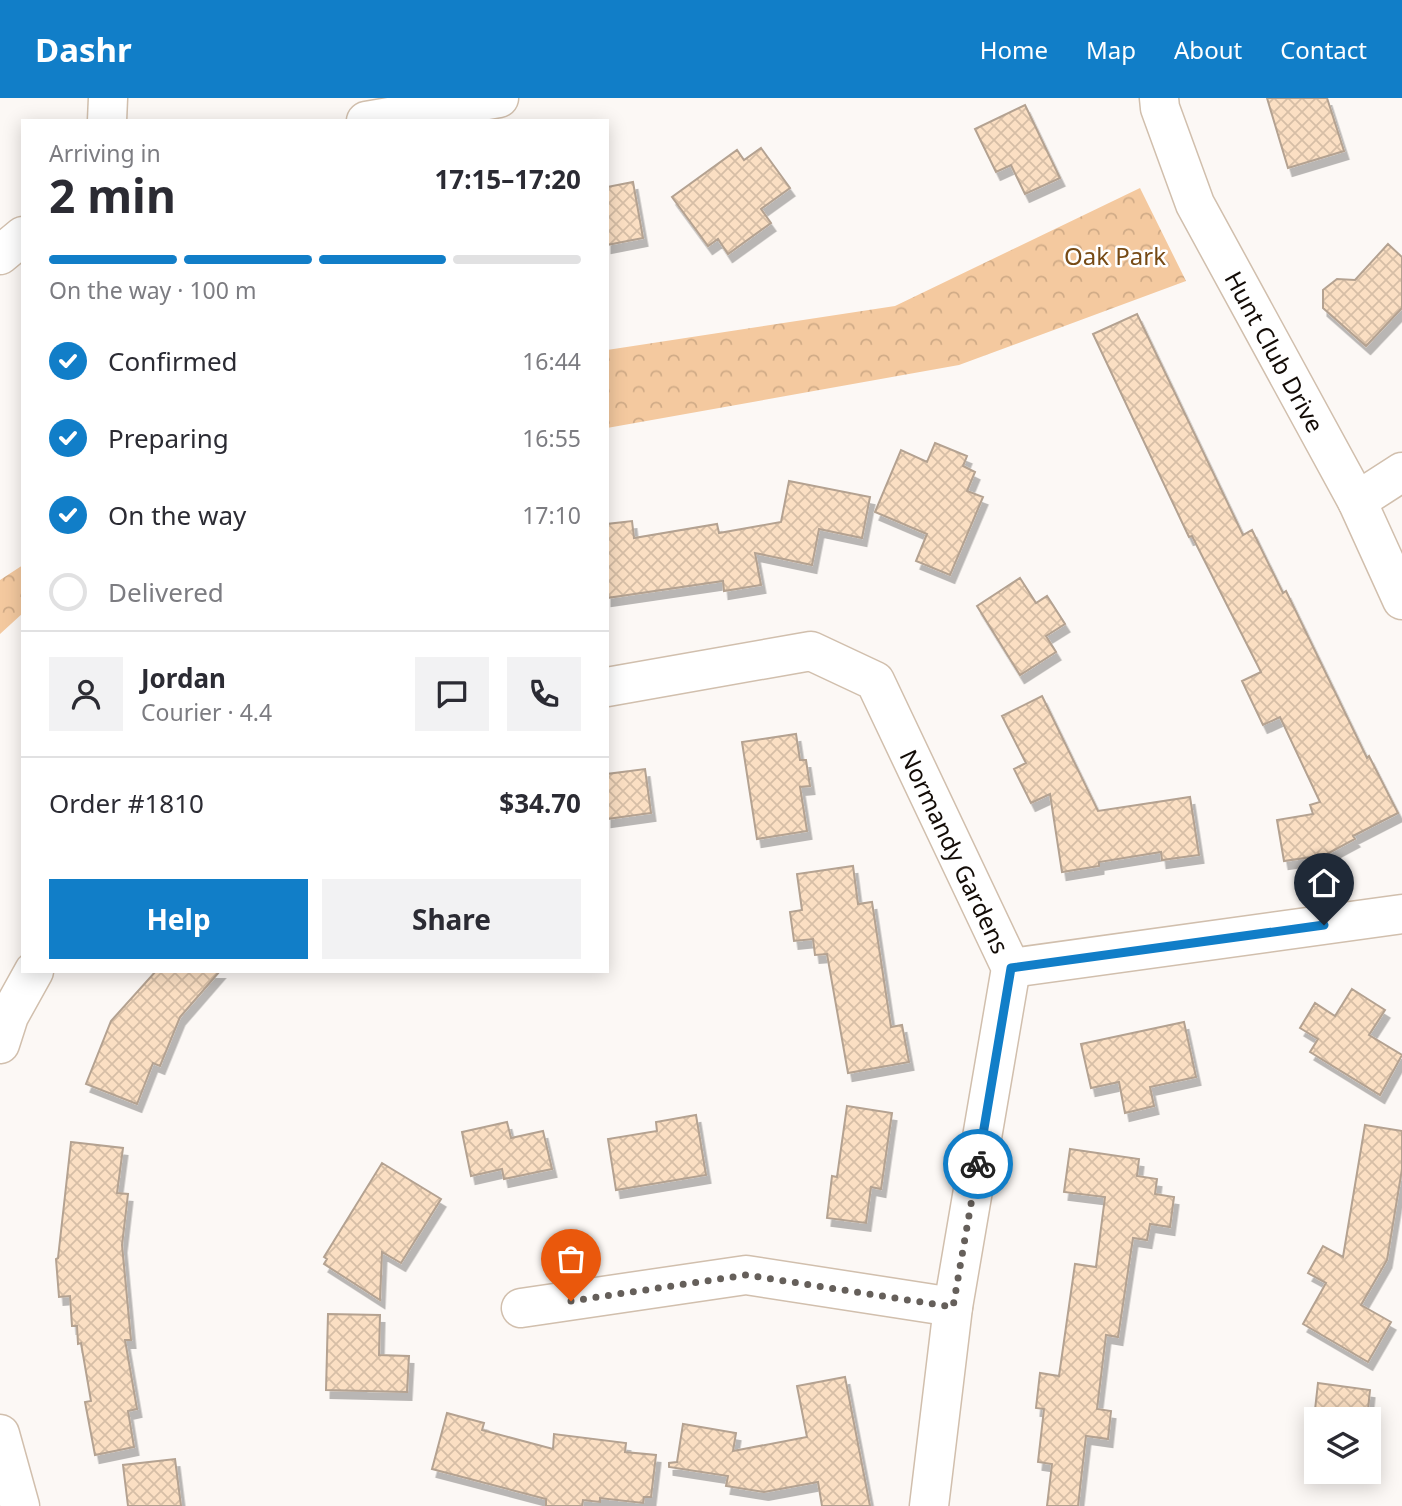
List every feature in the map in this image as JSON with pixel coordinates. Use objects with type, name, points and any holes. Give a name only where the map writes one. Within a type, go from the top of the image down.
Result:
[{"type":"street","points":[[107,119],[108,98]]},
{"type":"street","points":[[378,119],[499,98]]},
{"type":"street","name":"Hunt Club Drive","points":[[1159,98],[1160,108],[1195,204],[1357,501],[1402,600]]},
{"type":"street","points":[[0,255],[21,238]]},
{"type":"street","points":[[1357,501],[1402,472]]},
{"type":"street","name":"Normandy Gardens","points":[[609,687],[811,651],[875,681],[1011,968],[953,1307],[929,1506]]},
{"type":"street","points":[[1011,968],[1402,914]]},
{"type":"street","points":[[0,1044],[9,1016],[33,973]]},
{"type":"street","points":[[521,1308],[746,1275],[953,1307]]},
{"type":"street","points":[[0,1434],[20,1506]]},
{"type":"green space","name":"Oak Park","points":[[1140,188],[1186,281],[959,365],[609,428],[609,350],[895,306]]},
{"type":"green space","points":[[21,566],[21,615],[0,634],[0,580]]},
{"type":"building","points":[[1267,98],[1327,98],[1344,151],[1288,168]]},
{"type":"building","points":[[1025,105],[1060,178],[1025,194],[1011,165],[996,172],[975,129]]},
{"type":"building","points":[[761,148],[790,188],[761,209],[771,223],[728,254],[718,239],[708,246],[672,197],[737,150],[744,160]]},
{"type":"building","points":[[633,182],[643,238],[609,245],[609,187]]},
{"type":"building","points":[[1388,244],[1402,257],[1402,308],[1366,346],[1323,308],[1323,290],[1337,279],[1355,280]]},
{"type":"building","points":[[1137,314],[1243,535],[1252,530],[1283,593],[1286,591],[1367,758],[1369,756],[1398,813],[1353,836],[1355,839],[1325,855],[1284,861],[1277,820],[1313,814],[1310,805],[1320,802],[1280,717],[1263,725],[1242,681],[1261,672],[1192,536],[1189,537],[1093,334]]},
{"type":"building","points":[[935,443],[967,456],[963,466],[975,472],[967,491],[983,497],[950,575],[916,561],[927,534],[875,512],[901,450],[927,462]]},
{"type":"building","points":[[789,481],[870,497],[862,538],[819,529],[812,565],[755,553],[761,585],[724,591],[723,581],[609,598],[609,524],[632,521],[634,538],[717,524],[719,533],[781,522]]},
{"type":"building","points":[[1020,578],[1036,603],[1047,596],[1065,624],[1046,636],[1056,652],[1020,675],[977,606]]},
{"type":"building","points":[[1042,696],[1098,811],[1190,797],[1199,855],[1162,860],[1161,852],[1099,862],[1099,866],[1062,872],[1050,794],[1031,803],[1014,769],[1026,763],[1002,716]]},
{"type":"building","points":[[796,734],[800,760],[806,760],[810,786],[800,787],[807,831],[757,839],[742,742]]},
{"type":"building","points":[[645,769],[651,813],[609,819],[609,774]]},
{"type":"building","points":[[853,866],[858,904],[872,902],[891,1027],[902,1025],[909,1062],[848,1073],[827,954],[815,955],[813,939],[794,941],[790,912],[802,910],[797,874]]},
{"type":"building","points":[[154,973],[218,973],[180,1017],[160,1066],[153,1063],[137,1104],[86,1084],[111,1021]]},
{"type":"building","points":[[1352,989],[1385,1010],[1369,1035],[1402,1055],[1380,1095],[1310,1052],[1318,1039],[1300,1028],[1315,1003],[1335,1016]]},
{"type":"building","points":[[1184,1022],[1196,1077],[1150,1087],[1154,1106],[1125,1113],[1119,1082],[1091,1088],[1081,1044]]},
{"type":"building","points":[[847,1106],[892,1113],[881,1189],[871,1187],[866,1223],[827,1218],[832,1176],[837,1177]]},
{"type":"building","points":[[696,1115],[706,1175],[616,1190],[608,1139],[657,1131],[656,1122]]},
{"type":"building","points":[[507,1122],[511,1138],[543,1131],[552,1169],[504,1179],[502,1169],[471,1176],[462,1132]]},
{"type":"building","points":[[1365,1125],[1402,1131],[1402,1169],[1387,1260],[1361,1305],[1391,1322],[1368,1362],[1303,1324],[1326,1283],[1308,1273],[1323,1246],[1343,1257]]},
{"type":"building","points":[[71,1142],[123,1148],[117,1193],[128,1194],[122,1245],[131,1340],[125,1340],[137,1409],[128,1411],[134,1447],[95,1455],[85,1402],[91,1401],[81,1343],[78,1344],[77,1326],[72,1326],[70,1296],[59,1297],[56,1259]]},
{"type":"building","points":[[1070,1149],[1139,1159],[1137,1176],[1157,1179],[1155,1194],[1174,1197],[1170,1227],[1150,1224],[1147,1240],[1133,1238],[1118,1337],[1106,1335],[1097,1409],[1111,1411],[1108,1439],[1086,1436],[1078,1506],[1047,1506],[1052,1464],[1038,1462],[1044,1409],[1036,1408],[1040,1373],[1059,1376],[1075,1264],[1096,1267],[1105,1197],[1064,1192]]},
{"type":"building","points":[[382,1163],[441,1199],[401,1263],[382,1252],[380,1300],[324,1264],[327,1259],[324,1257]]},
{"type":"building","points":[[328,1314],[380,1315],[379,1355],[409,1356],[407,1392],[326,1390]]},
{"type":"building","points":[[845,1377],[870,1506],[822,1506],[818,1482],[764,1492],[726,1486],[728,1476],[669,1467],[669,1463],[677,1462],[683,1424],[736,1433],[733,1451],[807,1437],[797,1386]]},
{"type":"building","points":[[1318,1383],[1370,1390],[1368,1407],[1315,1407]]},
{"type":"building","points":[[447,1413],[484,1423],[482,1430],[553,1449],[554,1434],[626,1443],[625,1452],[656,1455],[651,1497],[644,1497],[643,1503],[600,1498],[600,1502],[583,1500],[582,1506],[546,1506],[546,1499],[432,1469]]},
{"type":"building","points":[[175,1459],[181,1506],[128,1506],[123,1465]]},
{"type":"way so far","points":[[571,1301],[746,1275],[953,1307],[978,1164]]},
{"type":"route","points":[[978,1164],[1011,968],[1324,925]]}]
